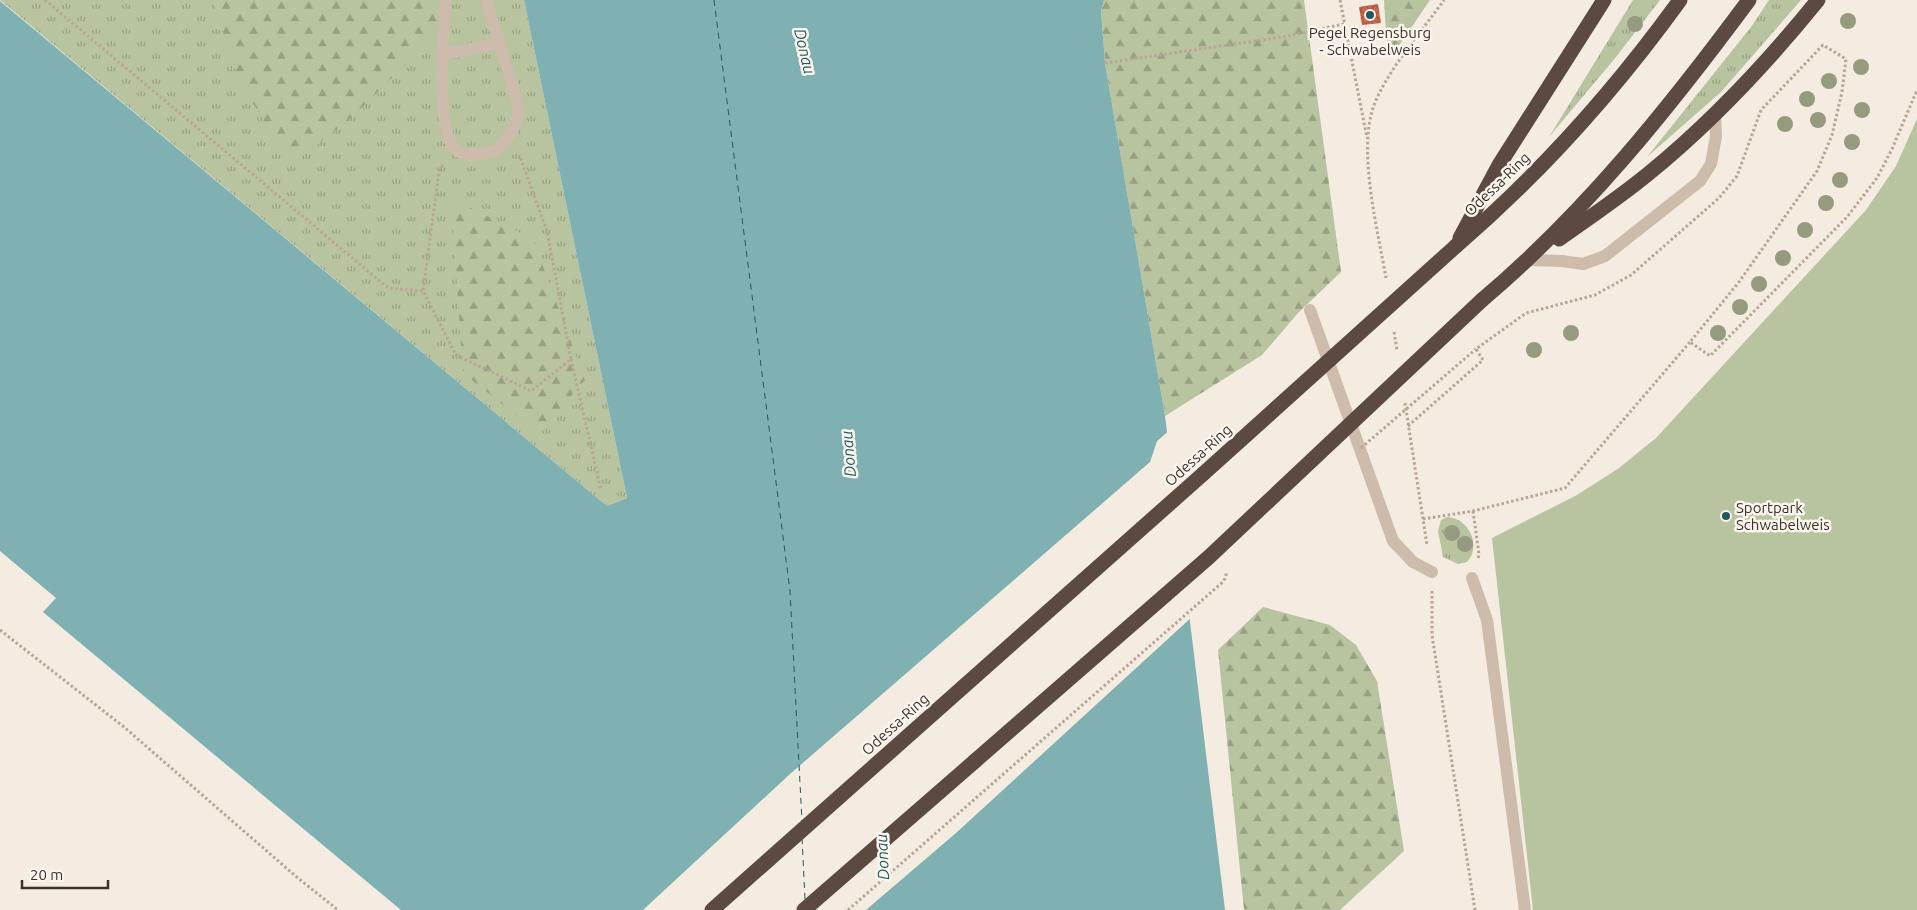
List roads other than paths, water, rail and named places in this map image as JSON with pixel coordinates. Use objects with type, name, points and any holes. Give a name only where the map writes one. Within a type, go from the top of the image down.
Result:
[{"type":"highway","points":[[1456,246],[1499,165],[1604,0]]},
{"type":"highway","name":"Odessa-Ring","points":[[712,910],[1501,207],[1581,125],[1638,58],[1680,0]]},
{"type":"highway","points":[[1529,260],[1595,192],[1690,80],[1749,0]]},
{"type":"highway","points":[[804,910],[1209,557],[1482,300],[1529,260],[1648,174],[1715,115],[1758,70],[1818,0]]},
{"type":"lane","points":[[446,0],[442,55],[445,131],[456,150],[473,156],[495,151],[512,133],[519,111],[486,0]]},
{"type":"lane","points":[[442,55],[498,43]]},
{"type":"lane","points":[[1529,260],[1582,264],[1605,256],[1700,181],[1711,164],[1716,136],[1715,115]]},
{"type":"lane","points":[[1310,310],[1393,541],[1413,562],[1432,572]]},
{"type":"lane","points":[[1472,578],[1487,620],[1525,910]]},
{"type":"water","name":"Donau","points":[[524,0],[1104,0],[1101,11],[1105,63],[1165,416],[1225,910],[401,910],[43,612],[56,598],[0,551],[0,1],[607,506],[627,498]]},
{"type":"place","name":"Pegel Regensburg - Schwabelweis","points":[[1370,15]]},
{"type":"place","name":"Sportpark Schwabelweis","points":[[1726,516]]}]
